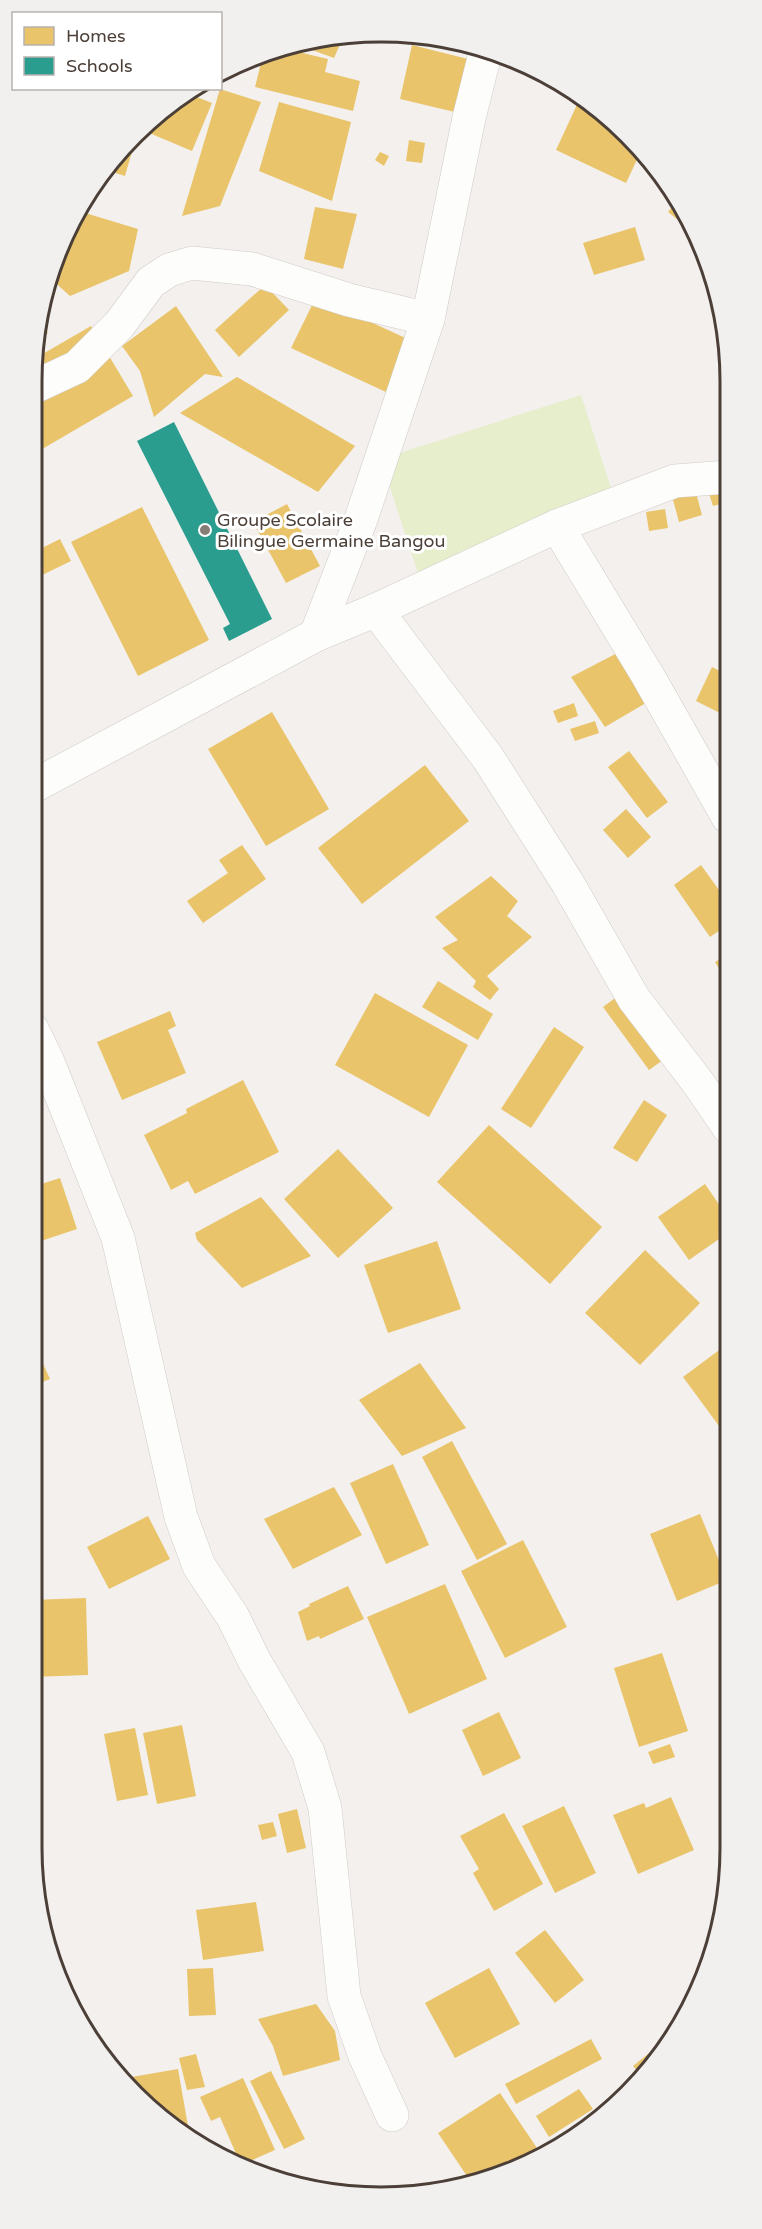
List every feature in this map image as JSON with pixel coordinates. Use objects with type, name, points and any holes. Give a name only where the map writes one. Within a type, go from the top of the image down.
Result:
[{"type":"street","points":[[316,635],[362,519],[378,463],[428,319],[469,118],[484,58]]},
{"type":"street","points":[[42,383],[77,367],[119,325],[151,282],[169,270],[192,263],[252,269],[349,300],[428,319]]},
{"type":"street","points":[[42,782],[316,635],[376,610],[557,526],[675,481],[720,478]]},
{"type":"street","points":[[557,526],[648,676],[720,801]]},
{"type":"street","points":[[376,610],[488,758],[567,882],[634,999],[720,1115]]},
{"type":"street","points":[[42,1050],[118,1238],[181,1517],[199,1566],[232,1617],[269,1689],[308,1752],[325,1808],[344,1996],[365,2056],[392,2115]]},
{"type":"green space","points":[[581,395],[621,519],[421,583],[381,459]]},
{"type":"building: Homes","points":[[340,45],[334,58],[311,50]]},
{"type":"building: Homes","points":[[412,45],[472,60],[459,113],[400,99]]},
{"type":"building: Homes","points":[[300,52],[328,59],[325,72],[360,81],[353,111],[255,87],[261,64]]},
{"type":"building: Homes","points":[[220,90],[261,102],[220,206],[182,216]]},
{"type":"building: Homes","points":[[196,97],[212,103],[192,151],[149,133]]},
{"type":"building: Homes","points":[[279,102],[351,122],[332,201],[259,171]]},
{"type":"building: Homes","points":[[577,105],[605,126],[637,159],[626,183],[556,150]]},
{"type":"building: Homes","points":[[409,140],[425,143],[422,163],[406,161]]},
{"type":"building: Homes","points":[[132,150],[125,176],[114,172]]},
{"type":"building: Homes","points":[[380,152],[389,156],[384,166],[375,160]]},
{"type":"building: Homes","points":[[315,207],[357,214],[343,269],[304,259]]},
{"type":"building: Homes","points":[[672,207],[679,219],[678,220],[668,212]]},
{"type":"building: Homes","points":[[86,213],[138,229],[129,271],[70,296],[57,284],[68,251]]},
{"type":"building: Homes","points":[[635,227],[645,260],[594,275],[583,243]]},
{"type":"building: Homes","points":[[265,285],[289,310],[239,357],[215,330]]},
{"type":"building: Homes","points":[[316,297],[412,341],[388,393],[291,348]]},
{"type":"building: Homes","points":[[176,306],[223,377],[205,374],[154,417],[140,371],[122,346]]},
{"type":"building: Homes","points":[[91,326],[133,396],[42,449],[44,354]]},
{"type":"building: Homes","points":[[237,377],[355,446],[318,492],[180,413]]},
{"type":"building: Homes","points":[[720,483],[720,504],[713,506],[707,487]]},
{"type":"building: Homes","points":[[695,489],[702,515],[679,522],[672,496]]},
{"type":"building: Homes","points":[[287,504],[320,566],[286,583],[253,522]]},
{"type":"building: Homes","points":[[142,507],[209,640],[138,676],[71,542]]},
{"type":"building: Homes","points":[[665,509],[668,528],[649,531],[646,512]]},
{"type":"building: Homes","points":[[60,539],[71,561],[42,575],[42,548]]},
{"type":"building: Homes","points":[[625,649],[651,700],[605,727],[571,677]]},
{"type":"building: Homes","points":[[712,667],[720,671],[720,713],[696,701]]},
{"type":"building: Homes","points":[[574,703],[578,716],[558,723],[553,711]]},
{"type":"building: Homes","points":[[272,712],[329,809],[266,846],[208,749]]},
{"type":"building: Homes","points":[[595,721],[599,733],[575,741],[570,729]]},
{"type":"building: Homes","points":[[629,751],[668,802],[647,818],[608,767]]},
{"type":"building: Homes","points":[[425,765],[469,821],[362,904],[318,848]]},
{"type":"building: Homes","points":[[626,809],[651,837],[628,858],[603,830]]},
{"type":"building: Homes","points":[[242,845],[266,879],[203,923],[187,901],[228,873],[219,860]]},
{"type":"building: Homes","points":[[701,865],[720,891],[720,930],[710,937],[674,885]]},
{"type":"building: Homes","points":[[491,876],[518,901],[507,916],[532,937],[487,976],[499,989],[490,1000],[473,987],[476,981],[442,948],[458,940],[435,917]]},
{"type":"building: Homes","points":[[720,959],[720,970],[715,962]]},
{"type":"building: Homes","points":[[438,981],[493,1014],[478,1040],[422,1007]]},
{"type":"building: Homes","points":[[630,987],[677,1050],[649,1070],[603,1007]]},
{"type":"building: Homes","points":[[375,993],[468,1045],[429,1117],[335,1065]]},
{"type":"building: Homes","points":[[170,1011],[176,1026],[168,1030],[186,1073],[122,1100],[97,1042]]},
{"type":"building: Homes","points":[[554,1027],[584,1047],[531,1128],[501,1109]]},
{"type":"building: Homes","points":[[243,1080],[279,1152],[195,1194],[188,1181],[171,1190],[144,1135],[187,1113],[186,1109]]},
{"type":"building: Homes","points":[[644,1100],[667,1115],[637,1162],[613,1148]]},
{"type":"building: Homes","points":[[489,1125],[602,1227],[550,1284],[437,1182]]},
{"type":"building: Homes","points":[[338,1149],[393,1208],[338,1258],[284,1199]]},
{"type":"building: Homes","points":[[60,1178],[77,1229],[42,1241],[42,1184]]},
{"type":"building: Homes","points":[[705,1184],[720,1206],[720,1238],[689,1260],[658,1217]]},
{"type":"building: Homes","points":[[261,1197],[311,1256],[242,1288],[197,1240],[195,1233]]},
{"type":"building: Homes","points":[[437,1241],[461,1309],[388,1333],[364,1265]]},
{"type":"building: Homes","points":[[645,1250],[700,1303],[640,1365],[585,1313]]},
{"type":"building: Homes","points":[[720,1349],[720,1427],[683,1377]]},
{"type":"building: Homes","points":[[42,1361],[50,1379],[42,1382]]},
{"type":"building: Homes","points":[[420,1363],[466,1428],[402,1456],[359,1400]]},
{"type":"building: Homes","points":[[452,1441],[507,1544],[477,1560],[422,1457]]},
{"type":"building: Homes","points":[[393,1464],[429,1545],[386,1564],[350,1483]]},
{"type":"building: Homes","points":[[334,1487],[362,1535],[293,1569],[264,1519]]},
{"type":"building: Homes","points":[[700,1514],[720,1563],[720,1583],[677,1601],[650,1534]]},
{"type":"building: Homes","points":[[148,1516],[170,1559],[109,1589],[87,1547]]},
{"type":"building: Homes","points":[[523,1540],[567,1627],[505,1658],[461,1571]]},
{"type":"building: Homes","points":[[445,1584],[487,1679],[409,1714],[367,1617]]},
{"type":"building: Homes","points":[[348,1586],[364,1619],[320,1639],[319,1636],[307,1641],[298,1612],[310,1606],[309,1604]]},
{"type":"building: Homes","points":[[86,1598],[88,1675],[42,1677],[42,1600]]},
{"type":"building: Homes","points":[[662,1653],[688,1731],[639,1747],[614,1668]]},
{"type":"building: Homes","points":[[499,1712],[521,1758],[483,1776],[462,1730]]},
{"type":"building: Homes","points":[[182,1725],[196,1796],[157,1804],[143,1733]]},
{"type":"building: Homes","points":[[135,1728],[148,1795],[117,1801],[104,1734]]},
{"type":"building: Homes","points":[[670,1744],[675,1757],[653,1764],[648,1752]]},
{"type":"building: Homes","points":[[671,1797],[694,1850],[638,1874],[613,1815],[644,1803],[646,1808]]},
{"type":"building: Homes","points":[[564,1806],[596,1873],[555,1893],[522,1826]]},
{"type":"building: Homes","points":[[297,1809],[306,1848],[287,1853],[278,1814]]},
{"type":"building: Homes","points":[[504,1813],[543,1884],[494,1911],[473,1873],[479,1869],[460,1836]]},
{"type":"building: Homes","points":[[273,1822],[277,1836],[262,1840],[258,1825]]},
{"type":"building: Homes","points":[[256,1902],[264,1951],[203,1960],[196,1910]]},
{"type":"building: Homes","points":[[545,1930],[584,1980],[555,2003],[515,1953]]},
{"type":"building: Homes","points":[[213,1968],[216,2015],[189,2016],[187,1969]]},
{"type":"building: Homes","points":[[489,1968],[520,2024],[455,2058],[425,2003]]},
{"type":"building: Homes","points":[[316,2004],[335,2031],[340,2060],[283,2076],[273,2046],[258,2019]]},
{"type":"building: Homes","points":[[591,2039],[602,2059],[516,2104],[505,2084]]},
{"type":"building: Homes","points":[[653,2050],[637,2071],[633,2066]]},
{"type":"building: Homes","points":[[196,2054],[205,2087],[187,2090],[179,2058]]},
{"type":"building: Homes","points":[[178,2069],[188,2126],[157,2103],[131,2077]]},
{"type":"building: Homes","points":[[271,2071],[305,2139],[284,2149],[250,2081]]},
{"type":"building: Homes","points":[[243,2078],[275,2150],[251,2161],[236,2154],[220,2117],[211,2121],[200,2097]]},
{"type":"building: Homes","points":[[579,2089],[593,2109],[549,2137],[536,2116]]},
{"type":"building: Homes","points":[[500,2093],[537,2149],[490,2169],[467,2176],[438,2133]]},
{"type":"building: Schools","name":"Groupe Scolaire Bilingue Germaine Bangou","points":[[174,422],[272,619],[229,641],[223,628],[230,624],[137,441]]},
{"type":"place","name":"Groupe Scolaire Bilingue Germaine Bangou","points":[[205,530]]}]
